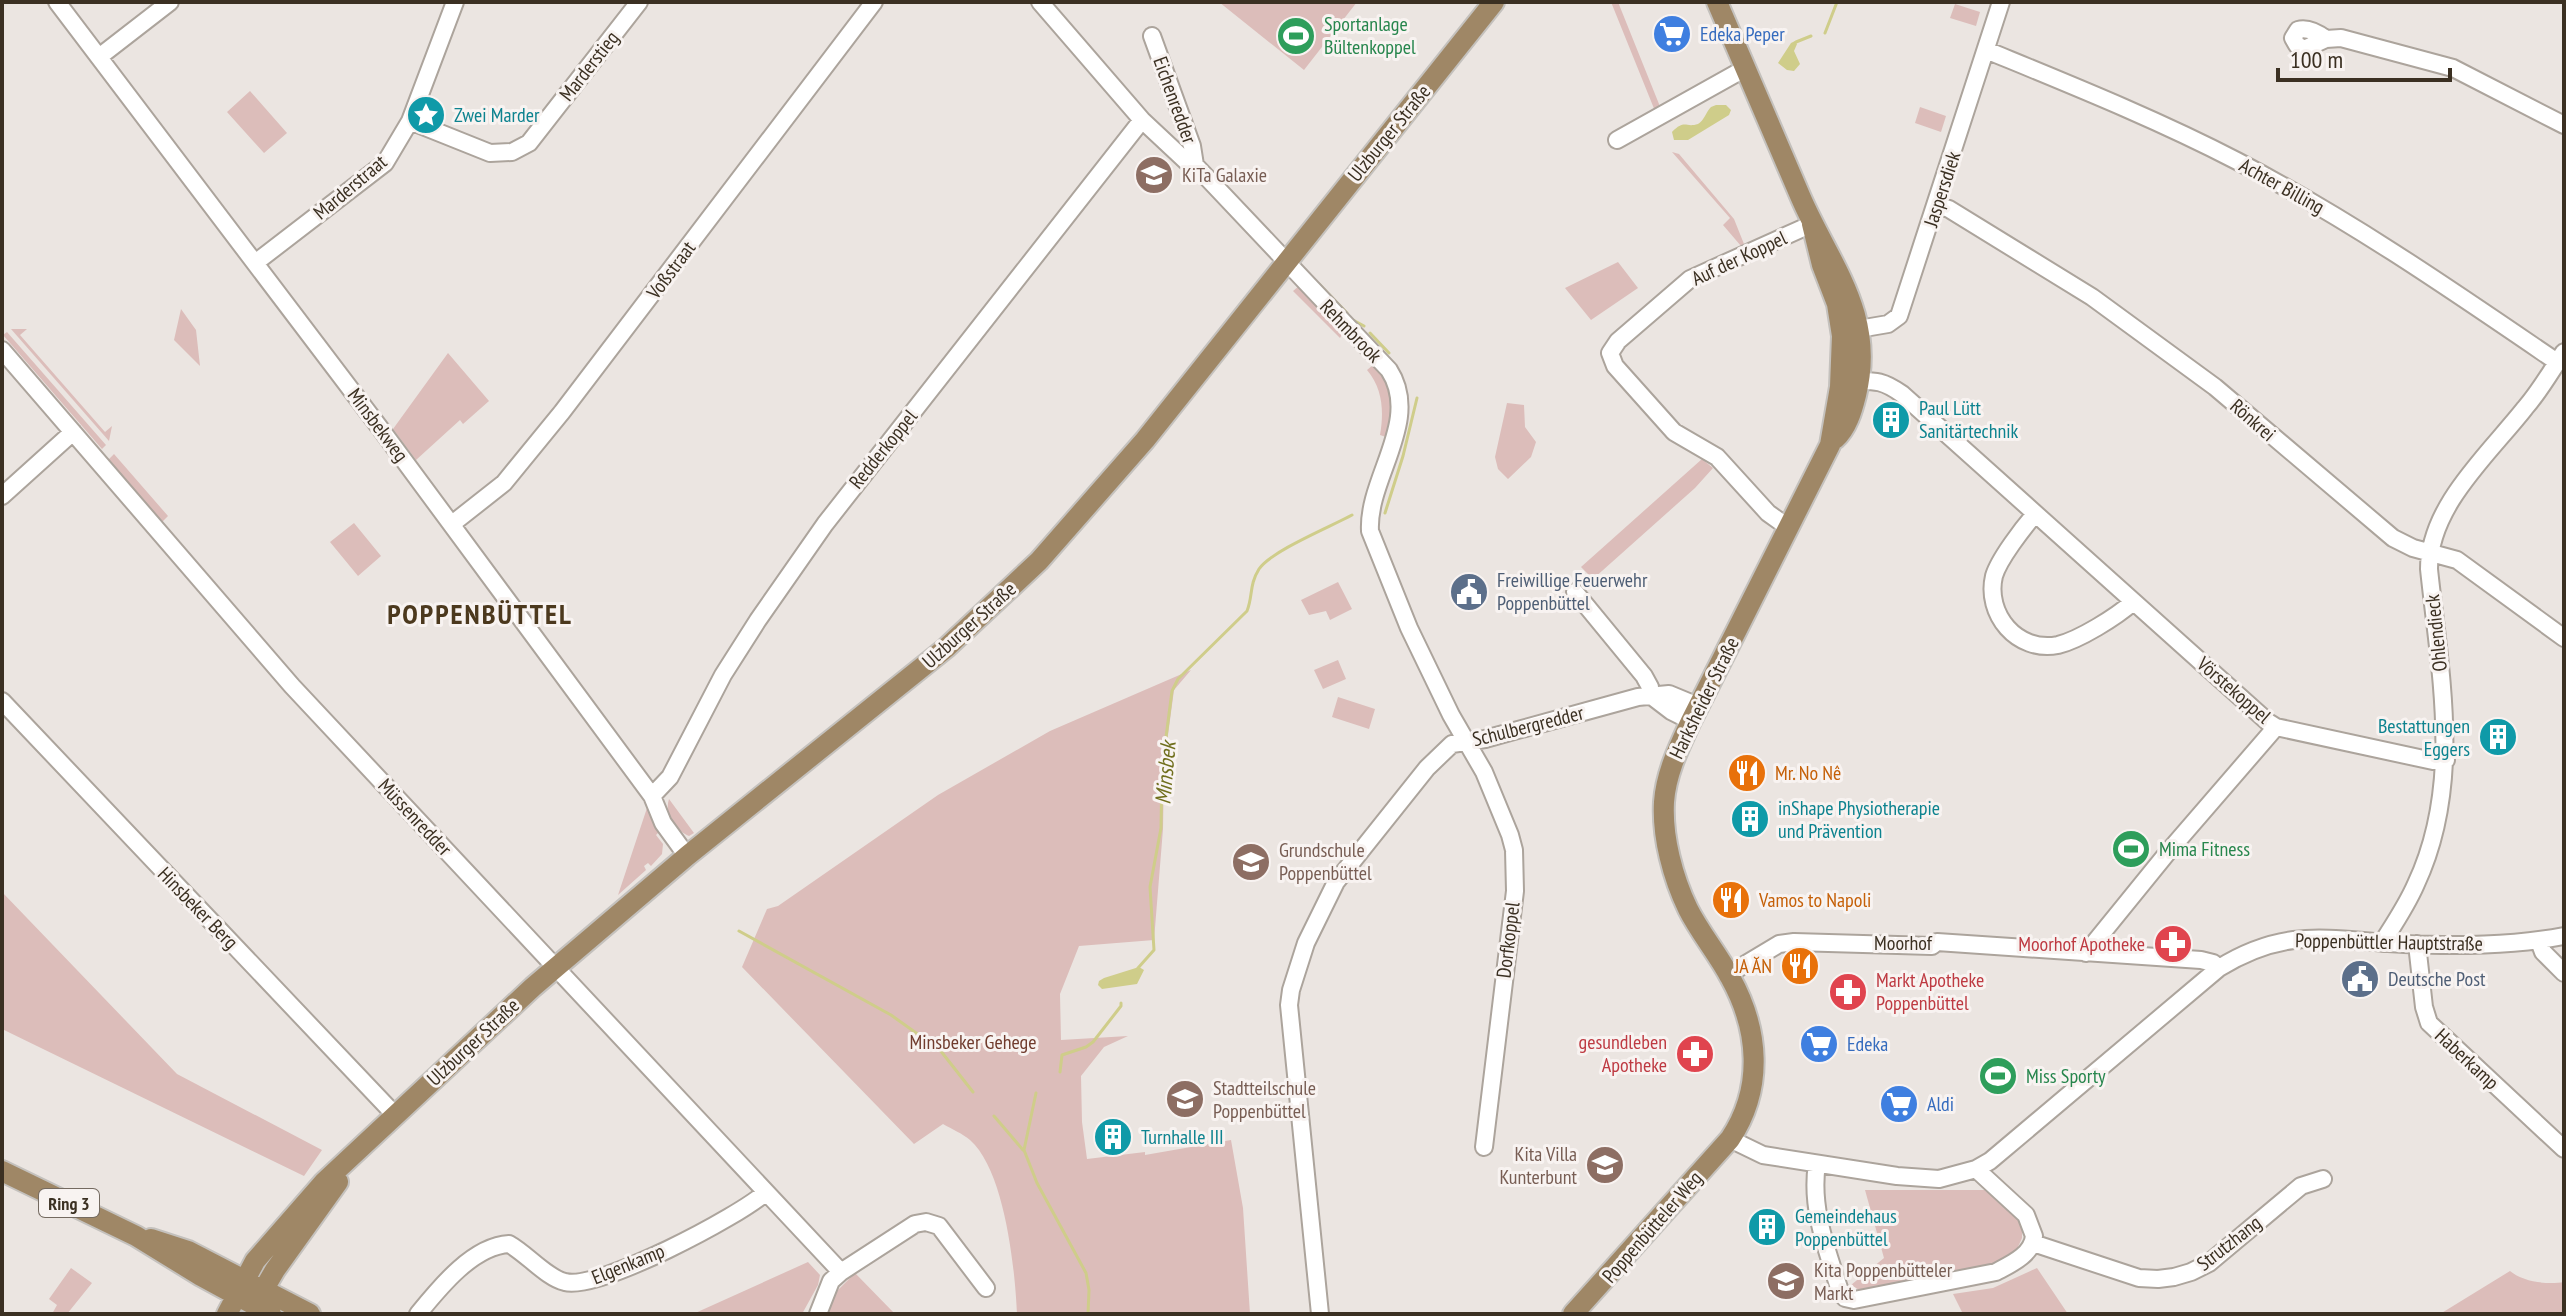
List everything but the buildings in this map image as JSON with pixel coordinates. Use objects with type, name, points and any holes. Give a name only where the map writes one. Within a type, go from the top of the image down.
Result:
[{"type":"main road","name":"Ulzburger Straße","points":[[236,1296],[255,1261],[324,1182],[556,967],[687,856],[946,648],[1016,584],[1145,440],[1494,2]]},
{"type":"main road","name":"Harksheider Straße","points":[[1717,2],[1812,224],[1822,265],[1850,330],[1849,417],[1842,433],[1830,445],[1694,713],[1667,781],[1664,804],[1666,832],[1677,884],[1689,911],[1729,974],[1748,1019],[1755,1074],[1749,1105],[1730,1139]]},
{"type":"main road","name":"Poppenbütteler Weg","points":[[1573,1314],[1730,1139]]},
{"type":"main road","name":"Ulzburger Straße","points":[[260,1306],[352,1158]]},
{"type":"main road","name":"Ring 3","points":[[2,1171],[136,1236],[172,1244],[236,1296],[260,1306],[310,1314]]},
{"type":"street","name":"Minsbekweg","points":[[57,2],[452,524],[652,796],[663,823],[687,856]]},
{"type":"street","points":[[99,57],[170,2]]},
{"type":"street","name":"Marderstraat","points":[[255,263],[385,163],[410,121],[455,2]]},
{"type":"street","name":"Marderstieg","points":[[410,121],[490,153],[512,152],[529,143],[639,2]]},
{"type":"street","name":"Voßstraat","points":[[452,524],[504,483],[562,412],[874,2]]},
{"type":"street","name":"Rehmbrook","points":[[1040,2],[1142,120],[1188,163],[1195,165],[1389,370],[1398,384],[1401,400],[1398,419],[1371,512],[1370,531],[1409,628],[1466,742]]},
{"type":"street","name":"Jaspersdiek","points":[[1850,330],[1888,324],[1899,316],[2001,2]]},
{"type":"street","name":"Eichenredder","points":[[1152,36],[1192,146],[1195,165]]},
{"type":"street","points":[[2326,39],[2341,38],[2453,68],[2564,125]]},
{"type":"street","name":"Achter Billing","points":[[1986,50],[2144,115],[2238,161],[2386,248],[2561,357]]},
{"type":"street","points":[[1617,140],[1744,69]]},
{"type":"street","name":"Redderkoppel","points":[[652,796],[670,777],[723,675],[825,524],[1142,120]]},
{"type":"street","name":"Rönkrei","points":[[1937,205],[1949,209],[2092,297],[2215,387],[2393,538],[2446,555],[2468,567],[2564,638]]},
{"type":"street","name":"Auf der Koppel","points":[[1789,528],[1768,513],[1717,457],[1674,432],[1615,366],[1610,353],[1618,341],[1690,279],[1812,224]]},
{"type":"street","name":"Müssenredder","points":[[2,350],[292,686],[841,1272]]},
{"type":"street","name":"Ohlendieck","points":[[2382,943],[2421,872],[2439,810],[2446,760],[2429,569],[2435,534],[2470,472],[2529,405],[2561,357]]},
{"type":"street","name":"Vörstekoppel","points":[[1850,381],[1878,380],[1902,394],[2276,727],[2433,761],[2446,760]]},
{"type":"street","points":[[2,496],[73,432]]},
{"type":"street","points":[[2035,514],[1995,574],[1993,603],[2004,626],[2017,637],[2041,646],[2059,645],[2082,635],[2133,602]]},
{"type":"street","points":[[1575,592],[1644,676],[1650,687],[1650,695]]},
{"type":"street","name":"Schulbergredder","points":[[1320,1314],[1289,1022],[1291,990],[1315,921],[1348,866],[1427,768],[1452,744],[1650,695],[1669,694],[1694,713]]},
{"type":"street","name":"Hinsbeker Berg","points":[[2,701],[395,1115]]},
{"type":"street","points":[[2086,953],[2276,727]]},
{"type":"street","name":"Dorfkoppel","points":[[1466,742],[1484,772],[1510,835],[1516,872],[1484,1147]]},
{"type":"street","name":"Poppenbüttler Hauptstraße","points":[[1730,1139],[1763,1155],[1939,1179],[1976,1169],[1990,1161],[2219,968],[2253,949],[2290,939],[2488,944],[2564,936]]},
{"type":"street","points":[[2539,941],[2543,952],[2564,973]]},
{"type":"street","name":"Moorhof","points":[[1729,974],[1779,944],[1794,942],[1932,946],[1937,942],[2201,960],[2219,968]]},
{"type":"street","name":"Haberkamp","points":[[2417,944],[2424,1007],[2429,1023],[2564,1149]]},
{"type":"street","points":[[1817,1164],[1814,1185],[1820,1228],[1840,1291],[1845,1298],[1854,1300],[1996,1272],[2018,1260],[2033,1243],[2032,1226],[2026,1215],[1976,1169]]},
{"type":"street","name":"Strutzhang","points":[[2033,1243],[2139,1278],[2174,1277],[2209,1263],[2301,1186],[2323,1179]]},
{"type":"street","name":"Elgenkamp","points":[[418,1314],[464,1266],[488,1248],[509,1244],[561,1281],[573,1283],[611,1274],[694,1236],[746,1209],[766,1192]]},
{"type":"street","points":[[818,1314],[821,1299],[831,1281],[841,1272],[915,1224],[926,1222],[939,1226],[986,1288]]},
{"type":"green space","name":"Sportanlage Bültenkoppel","points":[[1219,2],[1357,2],[1304,70]]},
{"type":"green space","points":[[1611,2],[1618,2],[1661,109],[1655,111]]},
{"type":"green space","points":[[1955,4],[1980,12],[1976,26],[1950,18]]},
{"type":"green space","points":[[250,91],[287,133],[264,153],[227,112]]},
{"type":"green space","points":[[1920,107],[1946,116],[1941,132],[1915,123]]},
{"type":"green space","points":[[1672,152],[1679,154],[1734,219],[1744,244],[1741,246],[1723,225],[1730,218]]},
{"type":"green space","points":[[1618,262],[1638,288],[1591,320],[1565,288]]},
{"type":"green space","points":[[1299,286],[1344,331],[1340,338],[1293,291]]},
{"type":"green space","points":[[181,309],[196,330],[200,366],[174,340]]},
{"type":"green space","points":[[11,329],[27,329],[20,335],[105,432],[112,426],[109,441]]},
{"type":"green space","points":[[7,332],[106,445],[102,449],[3,335]]},
{"type":"green space","points":[[448,353],[489,401],[463,424],[460,420],[416,460],[393,429]]},
{"type":"green space","points":[[1377,365],[1393,387],[1390,435],[1386,437],[1380,435],[1382,409],[1379,393],[1367,370]]},
{"type":"green space","points":[[1507,403],[1524,405],[1525,427],[1536,442],[1531,457],[1508,479],[1498,469],[1495,457]]},
{"type":"green space","points":[[114,454],[168,516],[162,522],[108,460]]},
{"type":"green space","points":[[1702,459],[1713,468],[1695,488],[1593,579],[1581,567]]},
{"type":"green space","points":[[354,523],[381,556],[358,576],[330,542]]},
{"type":"green space","points":[[1338,582],[1352,609],[1330,620],[1326,611],[1309,615],[1301,600]]},
{"type":"green space","points":[[1338,660],[1346,679],[1323,689],[1314,670]]},
{"type":"green space","name":"Minsbeker Gehege","points":[[1191,670],[1174,690],[1164,765],[1163,829],[1154,940],[1079,946],[1060,994],[1061,1040],[1128,1036],[1104,1047],[1081,1076],[1087,1159],[1145,1152],[1145,1155],[1231,1140],[1243,1208],[1250,1314],[1017,1314],[1006,1222],[992,1174],[982,1155],[970,1140],[943,1124],[914,1144],[742,967],[767,909],[778,906],[938,795],[1050,731]]},
{"type":"green space","points":[[1338,697],[1375,709],[1369,729],[1332,717]]},
{"type":"green space","points":[[669,799],[694,833],[689,836],[675,826],[669,816]]},
{"type":"green space","points":[[647,808],[659,832],[656,835],[663,844],[662,854],[651,866],[648,863],[644,866],[646,870],[618,895]]},
{"type":"green space","points":[[2,892],[177,1074],[322,1150],[304,1176],[2,1029]]},
{"type":"green space","points":[[1865,1190],[1986,1190],[2005,1200],[2022,1223],[2022,1238],[2017,1249],[1997,1267],[1861,1291],[1851,1285],[1884,1258]]},
{"type":"green space","points":[[808,1262],[820,1275],[802,1314],[693,1314]]},
{"type":"green space","points":[[71,1268],[92,1283],[67,1314],[52,1314],[57,1305],[49,1299]]},
{"type":"green space","points":[[2037,1268],[2068,1314],[1963,1314],[1953,1294],[1993,1288]]},
{"type":"green space","points":[[2510,1271],[2536,1282],[2564,1282],[2564,1314],[2440,1314]]},
{"type":"green space","points":[[855,1273],[895,1314],[825,1314],[837,1291]]},
{"type":"shaded area","points":[[1795,41],[1794,51],[1800,64],[1794,71],[1787,70],[1778,63]]},
{"type":"shaded area","points":[[1716,105],[1726,105],[1731,110],[1729,115],[1688,140],[1674,140],[1672,132],[1676,128],[1698,124]]},
{"type":"shaded area","points":[[1139,967],[1144,970],[1137,984],[1102,989],[1098,985],[1104,978]]},
{"type":"waterway","points":[[1825,33],[1837,2]]},
{"type":"waterway","points":[[1796,42],[1811,36]]},
{"type":"waterway","points":[[1319,284],[1347,313]]},
{"type":"waterway","points":[[1353,320],[1364,326]]},
{"type":"waterway","points":[[1370,333],[1389,353]]},
{"type":"waterway","points":[[1385,513],[1417,398]]},
{"type":"waterway","name":"Minsbek","points":[[1138,968],[1154,950],[1150,887],[1161,828],[1162,768],[1172,691],[1178,679],[1247,611],[1254,580],[1266,562],[1288,547],[1352,515]]},
{"type":"waterway","points":[[739,931],[891,1015],[940,1050],[973,1092]]},
{"type":"waterway","name":"Minsbek","points":[[1060,1072],[1062,1055],[1093,1042],[1121,1003]]},
{"type":"waterway","name":"Minsbek","points":[[1036,1093],[1024,1150],[1037,1183],[1086,1273],[1088,1314]]},
{"type":"waterway","points":[[994,1116],[1023,1150]]},
{"type":"place","name":"Edeka Peper","points":[[1672,34]]},
{"type":"place","name":"Sportanlage Bültenkoppel","points":[[1296,36]]},
{"type":"place","name":"Zwei Marder","points":[[426,115]]},
{"type":"place","name":"KiTa Galaxie","points":[[1154,175]]},
{"type":"place","name":"Paul Lütt Sanitärtechnik","points":[[1891,420]]},
{"type":"place","name":"Freiwillige Feuerwehr Poppenbüttel","points":[[1469,592]]},
{"type":"place","name":"Bestattungen Eggers","points":[[2498,737]]},
{"type":"place","name":"Mr. No Nê","points":[[1747,773]]},
{"type":"place","name":"inShape Physiotherapie und Prävention","points":[[1750,819]]},
{"type":"place","name":"Mima Fitness","points":[[2131,849]]},
{"type":"place","name":"Grundschule Poppenbüttel","points":[[1251,862]]},
{"type":"place","name":"Vamos to Napoli","points":[[1731,900]]},
{"type":"place","name":"Moorhof Apotheke","points":[[2173,944]]},
{"type":"place","name":"JA ĂN","points":[[1800,966]]},
{"type":"place","name":"Deutsche Post","points":[[2360,979]]},
{"type":"place","name":"Markt Apotheke Poppenbüttel","points":[[1848,992]]},
{"type":"place","name":"Edeka","points":[[1819,1044]]},
{"type":"place","name":"gesundleben Apotheke","points":[[1695,1054]]},
{"type":"place","name":"Miss Sporty","points":[[1998,1076]]},
{"type":"place","name":"Stadtteilschule Poppenbüttel","points":[[1185,1099]]},
{"type":"place","name":"Aldi","points":[[1899,1104]]},
{"type":"place","name":"Turnhalle III","points":[[1113,1137]]},
{"type":"place","name":"Kita Villa Kunterbunt","points":[[1605,1165]]},
{"type":"place","name":"Gemeindehaus Poppenbüttel","points":[[1767,1227]]},
{"type":"place","name":"Kita Poppenbütteler Markt","points":[[1786,1281]]},
{"type":"district","name":"POPPENBÜTTEL","points":[[480,613]]}]
